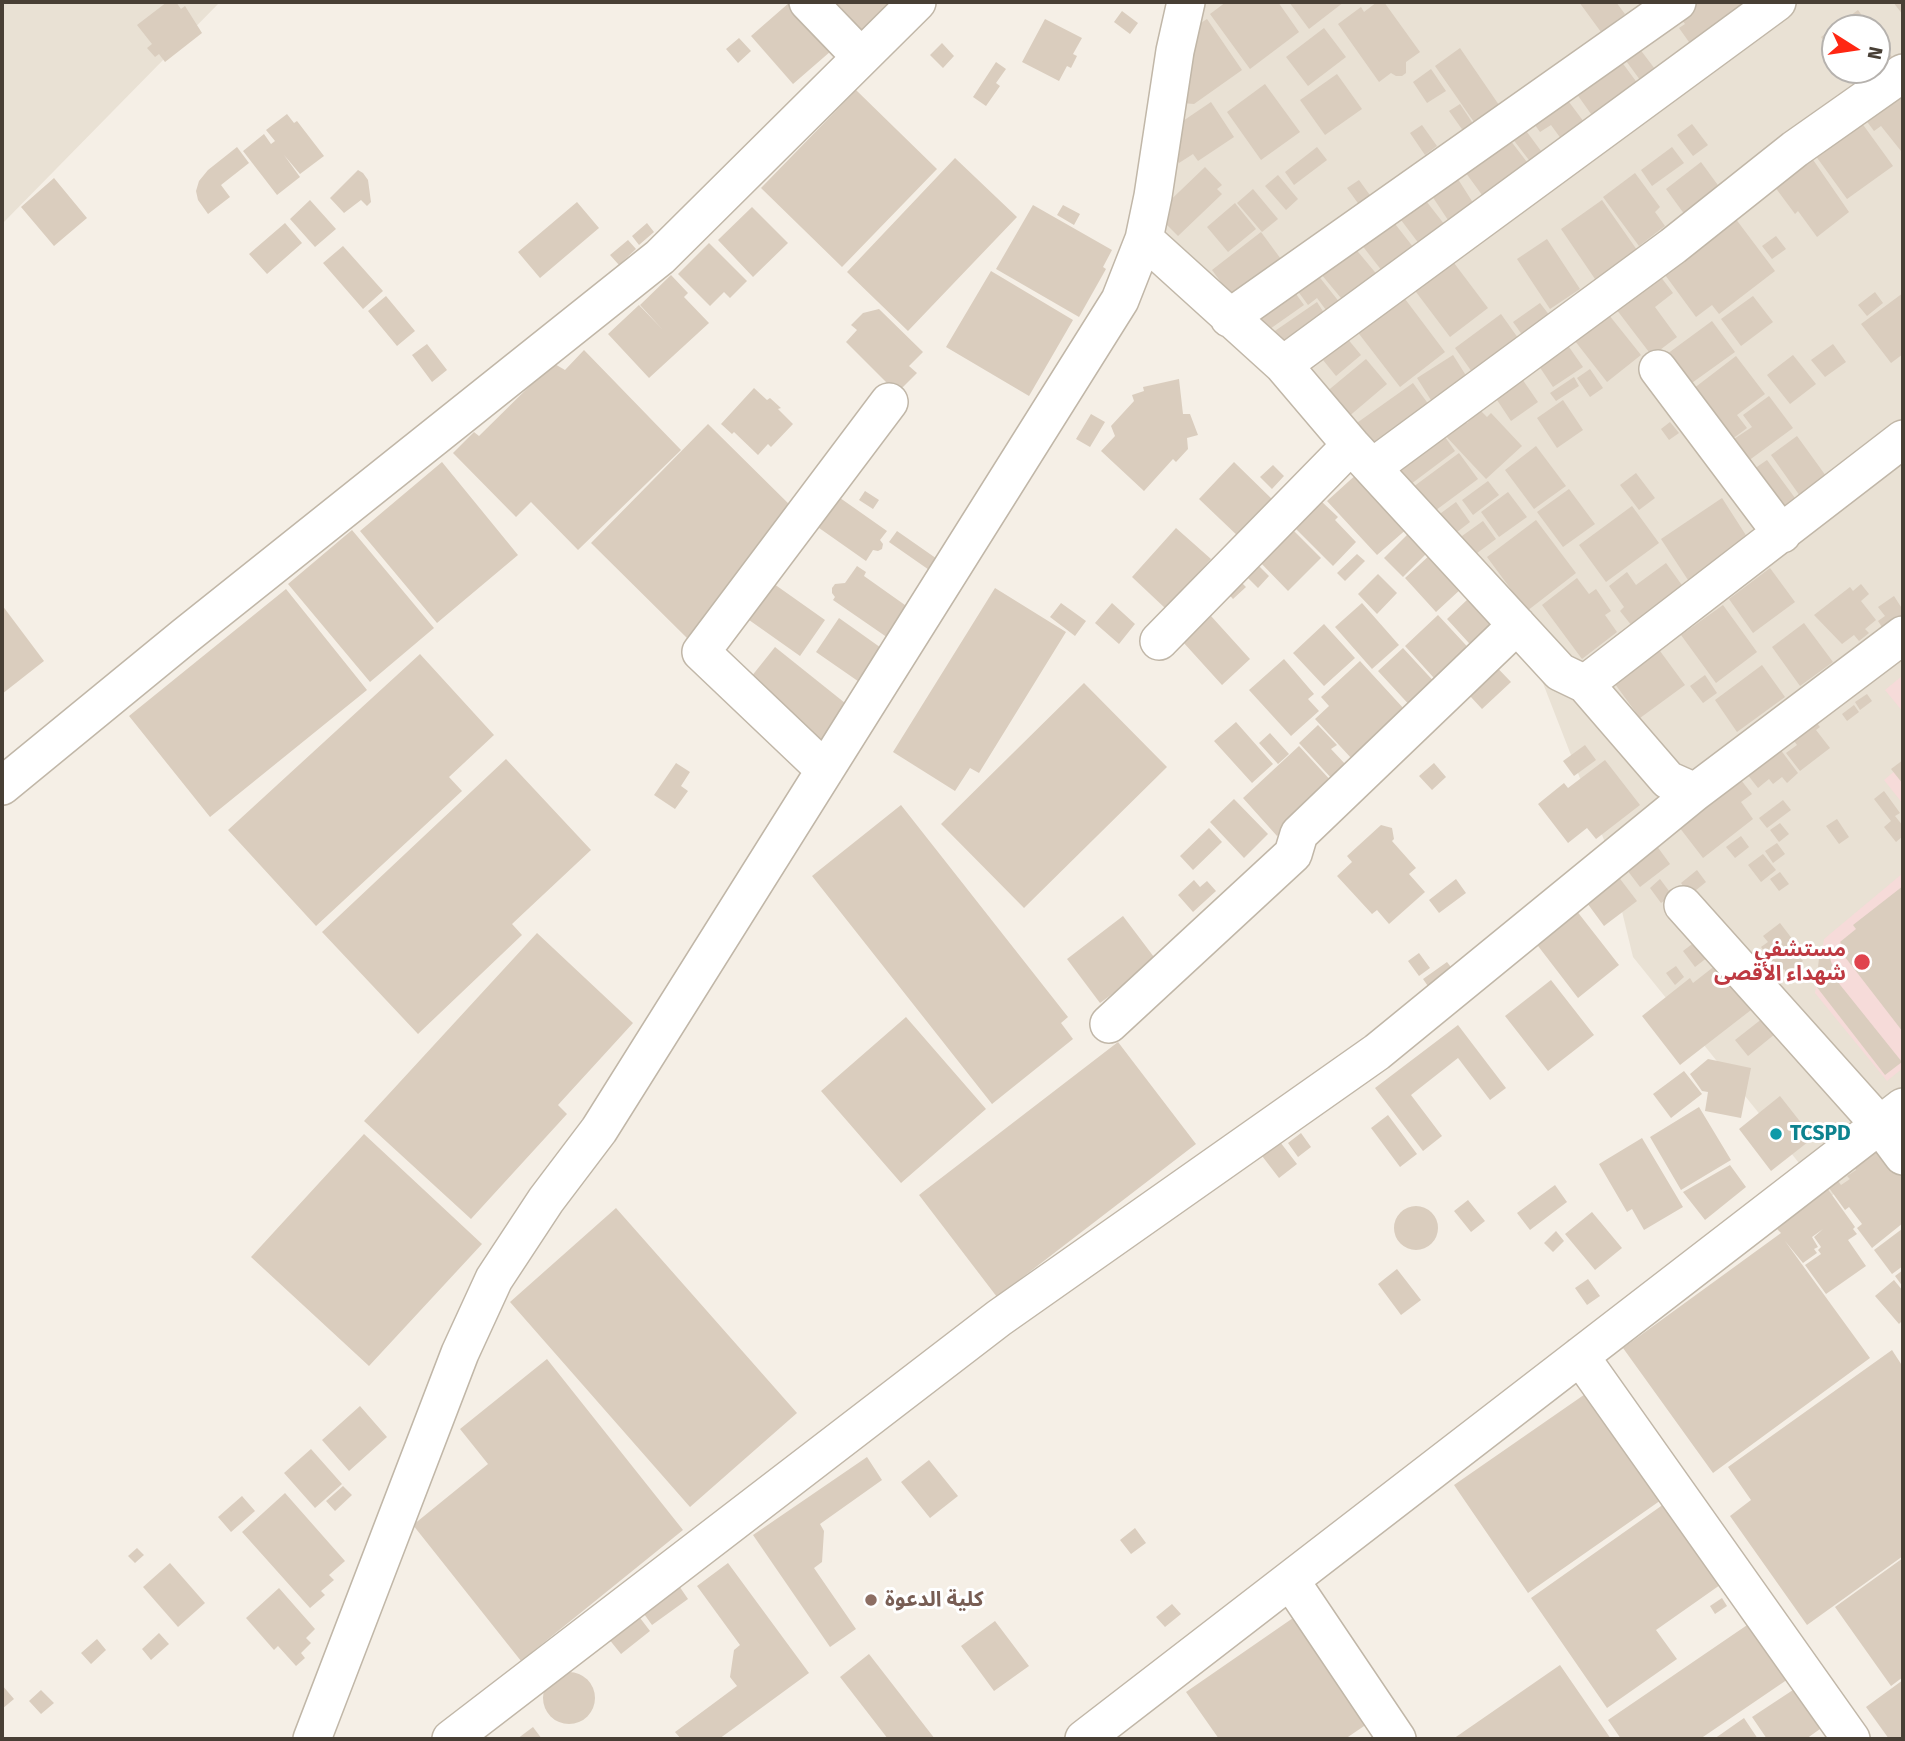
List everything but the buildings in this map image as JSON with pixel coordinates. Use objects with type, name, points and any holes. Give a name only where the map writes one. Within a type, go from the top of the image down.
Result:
[{"type":"street","points":[[808,2],[861,57]]},
{"type":"street","points":[[2,786],[185,636],[660,257],[917,2]]},
{"type":"street","points":[[312,1739],[460,1353],[494,1279],[547,1200],[599,1130],[1120,300],[1144,239],[1175,51],[1186,2]]},
{"type":"street","points":[[1229,318],[1678,2]]},
{"type":"street","points":[[1283,365],[1777,2]]},
{"type":"street","points":[[1160,640],[1362,456],[1673,246],[1795,149],[1903,73]]},
{"type":"street","points":[[1144,239],[1283,365],[1362,456],[1560,672],[1585,684],[1668,780],[1695,792]]},
{"type":"street","points":[[1658,369],[1782,534]]},
{"type":"street","points":[[825,770],[701,652],[889,402]]},
{"type":"street","points":[[1585,684],[1903,439]]},
{"type":"street","points":[[1109,1024],[1293,854],[1298,834],[1517,625]]},
{"type":"street","points":[[451,1739],[999,1318],[1377,1052],[1695,792],[1903,635]]},
{"type":"street","points":[[1682,905],[1892,1116],[1903,1156]]},
{"type":"street","points":[[1084,1739],[1892,1116]]},
{"type":"street","points":[[1580,1356],[1851,1739]]},
{"type":"street","points":[[1290,1580],[1397,1739]]},
{"type":"shaded area","points":[[2,2],[220,2],[2,224]]},
{"type":"shaded area","points":[[1181,2],[1903,2],[1903,1137],[1828,1199],[1633,957],[1606,845],[1532,655],[1152,236]]},
{"type":"shaded area","points":[[1903,675],[1903,712],[1885,690]]},
{"type":"shaded area","points":[[1903,764],[1903,804],[1884,780]]},
{"type":"shaded area","name":"مستشفى شهداء الأقصى","points":[[1903,873],[1903,1068],[1887,1081],[1815,993],[1824,939]]},
{"type":"place","name":"مستشفى شهداء الأقصى","points":[[1862,962]]},
{"type":"place","name":"TCSPD","points":[[1776,1134]]},
{"type":"place","name":"كلية الدعوة","points":[[871,1600]]}]
